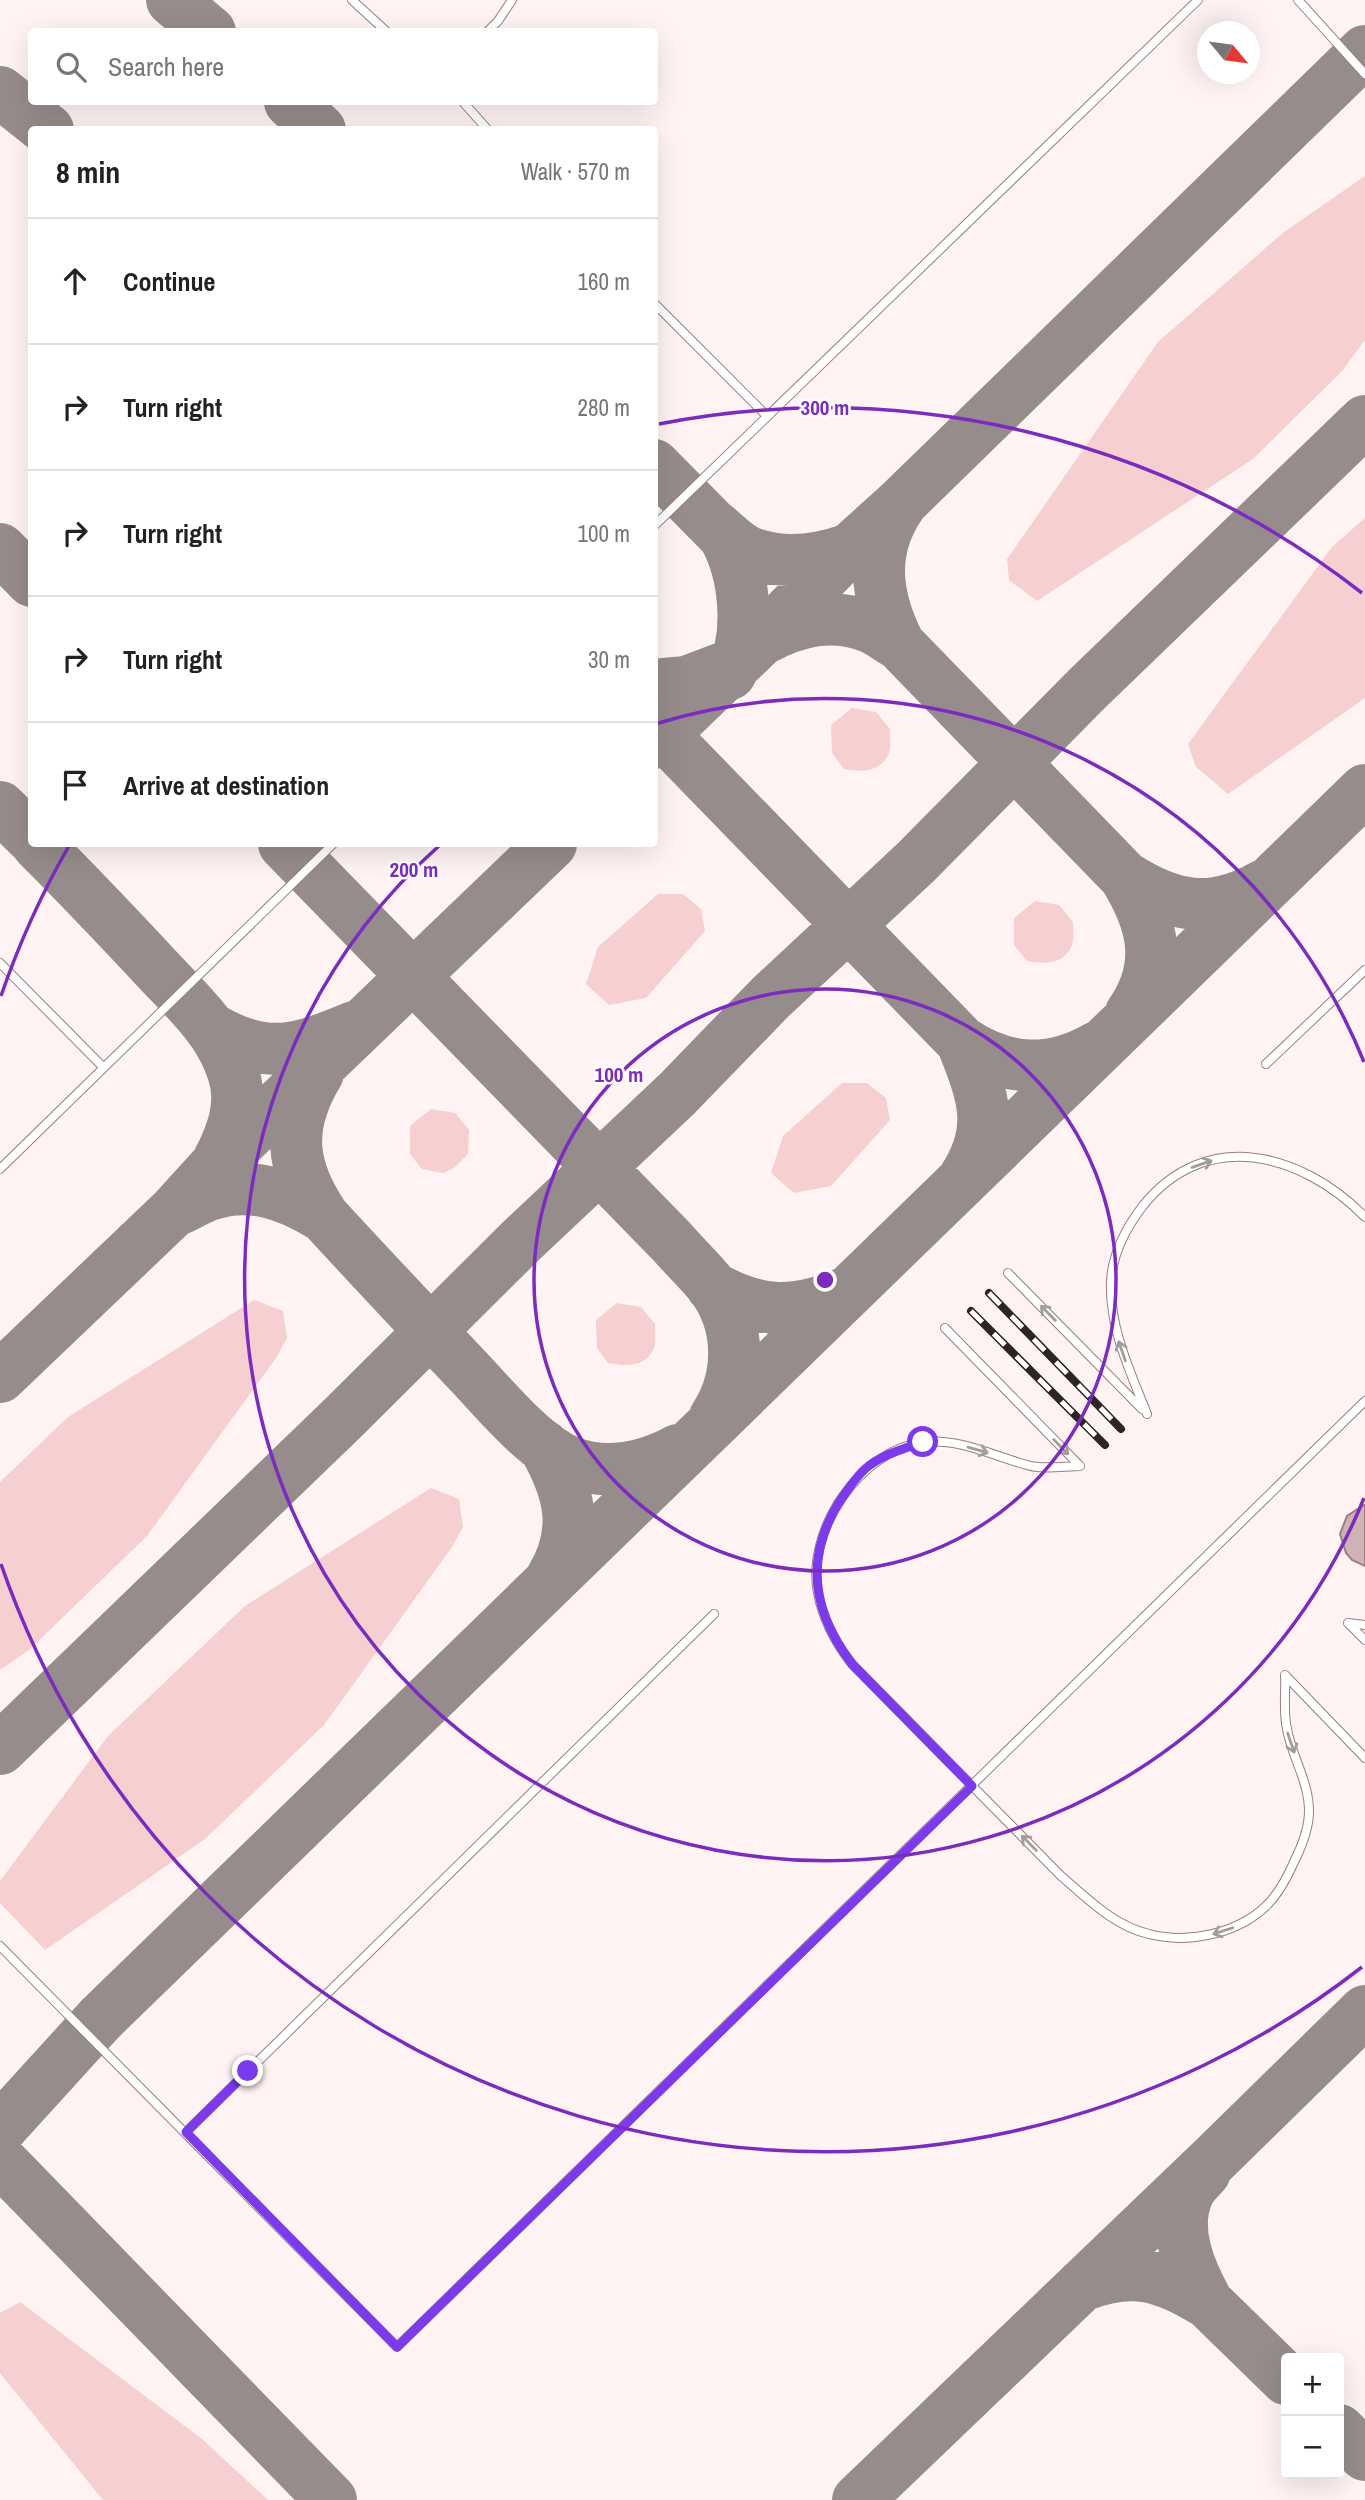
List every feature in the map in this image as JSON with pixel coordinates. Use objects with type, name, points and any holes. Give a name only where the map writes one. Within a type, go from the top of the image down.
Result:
[{"type":"lane","points":[[352,0],[383,28]]},
{"type":"lane","points":[[490,28],[512,0]]},
{"type":"lane","points":[[658,522],[1198,0]]},
{"type":"lane","points":[[1298,0],[1365,74]]},
{"type":"lane","points":[[466,105],[484,126]]},
{"type":"lane","points":[[658,307],[767,416]]},
{"type":"lane","points":[[0,1169],[330,847]]},
{"type":"lane","points":[[0,963],[103,1067]]},
{"type":"lane","points":[[1266,1064],[1365,970]]},
{"type":"lane","points":[[1008,1273],[1147,1414],[1119,1346],[1113,1314],[1111,1280],[1118,1247],[1132,1220],[1154,1191],[1178,1173],[1219,1158],[1266,1158],[1319,1181],[1365,1217]]},
{"type":"lane","points":[[946,1328],[1080,1466],[1030,1466],[955,1443],[923,1442],[890,1453],[865,1469],[846,1492],[823,1535],[816,1565],[817,1591],[824,1619],[836,1643],[852,1664],[1061,1876],[1123,1925],[1150,1935],[1183,1938],[1212,1934],[1242,1924],[1266,1906],[1286,1879],[1300,1850],[1309,1812],[1303,1774],[1286,1729],[1285,1675],[1365,1758]]},
{"type":"lane","points":[[0,1946],[397,2347],[1365,1401]]},
{"type":"lane","points":[[186,2132],[715,1614]]},
{"type":"lane","points":[[1365,1625],[1348,1623],[1365,1640]]},
{"type":"shaded area","points":[[1365,176],[1365,340],[1342,371],[1253,459],[1037,601],[1009,580],[1007,559],[1158,342],[1284,232]]},
{"type":"shaded area","points":[[1365,518],[1365,698],[1228,794],[1196,767],[1188,744],[1332,547]]},
{"type":"shaded area","points":[[852,708],[876,712],[890,729],[889,753],[881,764],[870,770],[844,769],[832,753],[831,725]]},
{"type":"shaded area","points":[[658,894],[683,894],[701,909],[705,931],[646,998],[609,1005],[586,984],[598,947]]},
{"type":"shaded area","points":[[1035,901],[1059,905],[1073,922],[1072,945],[1059,960],[1047,963],[1027,961],[1014,945],[1014,918]]},
{"type":"shaded area","points":[[842,1083],[867,1083],[886,1098],[890,1120],[831,1186],[794,1193],[771,1173],[783,1136]]},
{"type":"shaded area","points":[[431,1109],[455,1113],[469,1130],[468,1154],[454,1168],[443,1173],[422,1169],[410,1154],[410,1126]]},
{"type":"shaded area","points":[[254,1300],[283,1311],[287,1338],[276,1358],[147,1536],[29,1650],[0,1670],[0,1482],[68,1417]]},
{"type":"shaded area","points":[[617,1303],[641,1307],[655,1324],[654,1348],[646,1359],[634,1364],[608,1363],[597,1348],[596,1320]]},
{"type":"shaded area","points":[[431,1488],[459,1499],[463,1527],[452,1547],[324,1725],[205,1839],[45,1950],[0,1903],[0,1881],[108,1736],[245,1606]]},
{"type":"shaded area","points":[[20,2302],[202,2439],[268,2500],[103,2500],[0,2373],[0,2313]]},
{"type":"building","points":[[1365,1505],[1365,1566],[1352,1560],[1346,1553],[1340,1534],[1347,1516]]},
{"type":"taxiway","points":[[172,0],[205,28]]},
{"type":"taxiway","points":[[658,739],[850,549],[903,501],[1365,51]]},
{"type":"taxiway","points":[[0,92],[43,126]]},
{"type":"taxiway","points":[[293,105],[316,126]]},
{"type":"taxiway","points":[[0,1749],[345,1416],[522,1240],[677,1094],[770,998],[916,862],[1087,689],[1365,421]]},
{"type":"taxiway","points":[[658,469],[724,536],[737,568],[743,624],[737,659],[730,674]]},
{"type":"taxiway","points":[[899,644],[885,608],[879,573],[884,539],[901,504]]},
{"type":"taxiway","points":[[711,523],[741,547],[763,557],[801,560],[850,549]]},
{"type":"taxiway","points":[[0,549],[28,577]]},
{"type":"taxiway","points":[[763,639],[789,627],[828,619],[856,622],[899,644],[1125,877],[1142,911],[1151,944],[1148,978],[1131,1013]]},
{"type":"taxiway","points":[[658,685],[686,682],[731,665]]},
{"type":"taxiway","points":[[658,729],[962,1042],[995,1059],[1028,1066],[1062,1062],[1097,1047]]},
{"type":"taxiway","points":[[0,2129],[100,2019],[1365,790]]},
{"type":"taxiway","points":[[0,807],[28,834]]},
{"type":"taxiway","points":[[40,847],[191,1005],[220,1043],[233,1072],[237,1107],[232,1130],[217,1163]]},
{"type":"taxiway","points":[[287,847],[712,1286],[728,1317],[734,1351],[730,1385],[715,1417]]},
{"type":"taxiway","points":[[0,1377],[174,1211],[215,1166],[548,847]]},
{"type":"taxiway","points":[[1125,877],[1159,895],[1192,904],[1226,901],[1262,886]]},
{"type":"taxiway","points":[[212,1029],[250,1045],[283,1049],[316,1042],[354,1027]]},
{"type":"taxiway","points":[[962,1042],[983,1110],[980,1142],[964,1178]]},
{"type":"taxiway","points":[[318,1073],[301,1111],[296,1146],[304,1181],[313,1199],[324,1217],[502,1408],[543,1446],[570,1462],[584,1466],[598,1469],[625,1468],[678,1450]]},
{"type":"taxiway","points":[[177,1210],[206,1196],[237,1189],[282,1196],[324,1217]]},
{"type":"taxiway","points":[[712,1287],[746,1302],[778,1308],[810,1305],[845,1293]]},
{"type":"taxiway","points":[[544,1446],[560,1479],[568,1512],[566,1544],[551,1579]]},
{"type":"taxiway","points":[[858,2500],[1365,2011]]},
{"type":"taxiway","points":[[0,2160],[331,2500]]},
{"type":"taxiway","points":[[1081,2286],[1116,2276],[1147,2276],[1192,2293],[1208,2303],[1185,2250],[1182,2222],[1189,2191],[1205,2172]]},
{"type":"taxiway","points":[[1208,2303],[1281,2374]]},
{"type":"taxiway","points":[[1344,2435],[1365,2455]]},
{"type":"railway","points":[[989,1293],[1121,1429]]},
{"type":"railway","points":[[971,1311],[1105,1445]]},
{"type":"route","points":[[248,2071],[186,2132],[397,2347],[972,1786],[852,1664],[836,1643],[824,1619],[817,1591],[816,1565],[823,1535],[846,1492],[865,1469],[890,1453],[923,1442]]}]
